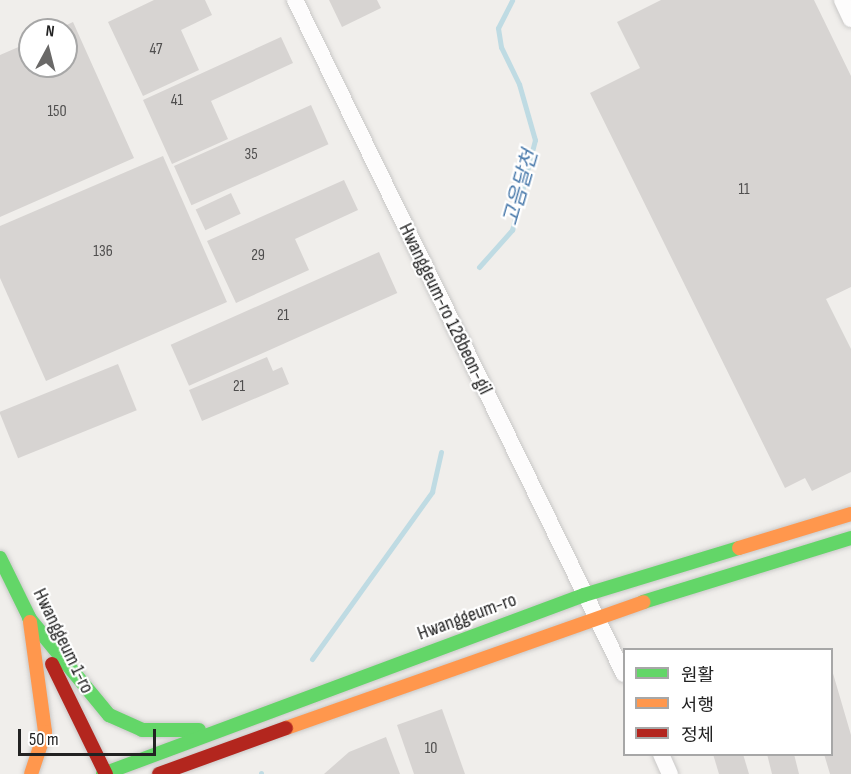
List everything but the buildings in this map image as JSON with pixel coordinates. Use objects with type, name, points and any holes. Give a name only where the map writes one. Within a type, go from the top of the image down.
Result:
[{"type":"street","name":"Hwanggeum-ro 128beon-gil","points":[[295,0],[623,672]]},
{"type":"street","points":[[842,0],[851,19]]},
{"type":"street","name":"Hwanggeum-ro","points":[[105,774],[584,595],[851,514]]},
{"type":"street","points":[[159,774],[595,617],[851,538]]},
{"type":"street","name":"Hwanggeum 1-ro","points":[[0,558],[105,774]]},
{"type":"street","points":[[29,618],[92,699],[124,724],[167,732],[225,728]]},
{"type":"street","points":[[29,618],[45,732],[31,774]]},
{"type":"street","points":[[203,774],[224,750]]},
{"type":"street","points":[[662,756],[670,774]]},
{"type":"waterway","name":"고음달천","points":[[479,267],[512,230],[535,140],[519,84],[501,47],[498,28],[512,0]]},
{"type":"waterway","name":"고음달천","points":[[312,659],[432,492],[441,452]]},
{"type":"traffic: fast","points":[[643,602],[851,538]]},
{"type":"traffic: fast","points":[[103,774],[584,595],[739,548]]},
{"type":"traffic: fast","points":[[0,558],[35,629]]},
{"type":"traffic: fast","points":[[29,618],[109,715],[142,730],[199,730]]},
{"type":"traffic: slow","points":[[739,548],[851,514]]},
{"type":"traffic: slow","points":[[286,728],[643,602]]},
{"type":"traffic: slow","points":[[30,622],[45,732],[31,774]]},
{"type":"traffic: jam","points":[[52,664],[106,774]]},
{"type":"traffic: jam","points":[[159,774],[286,728]]}]
